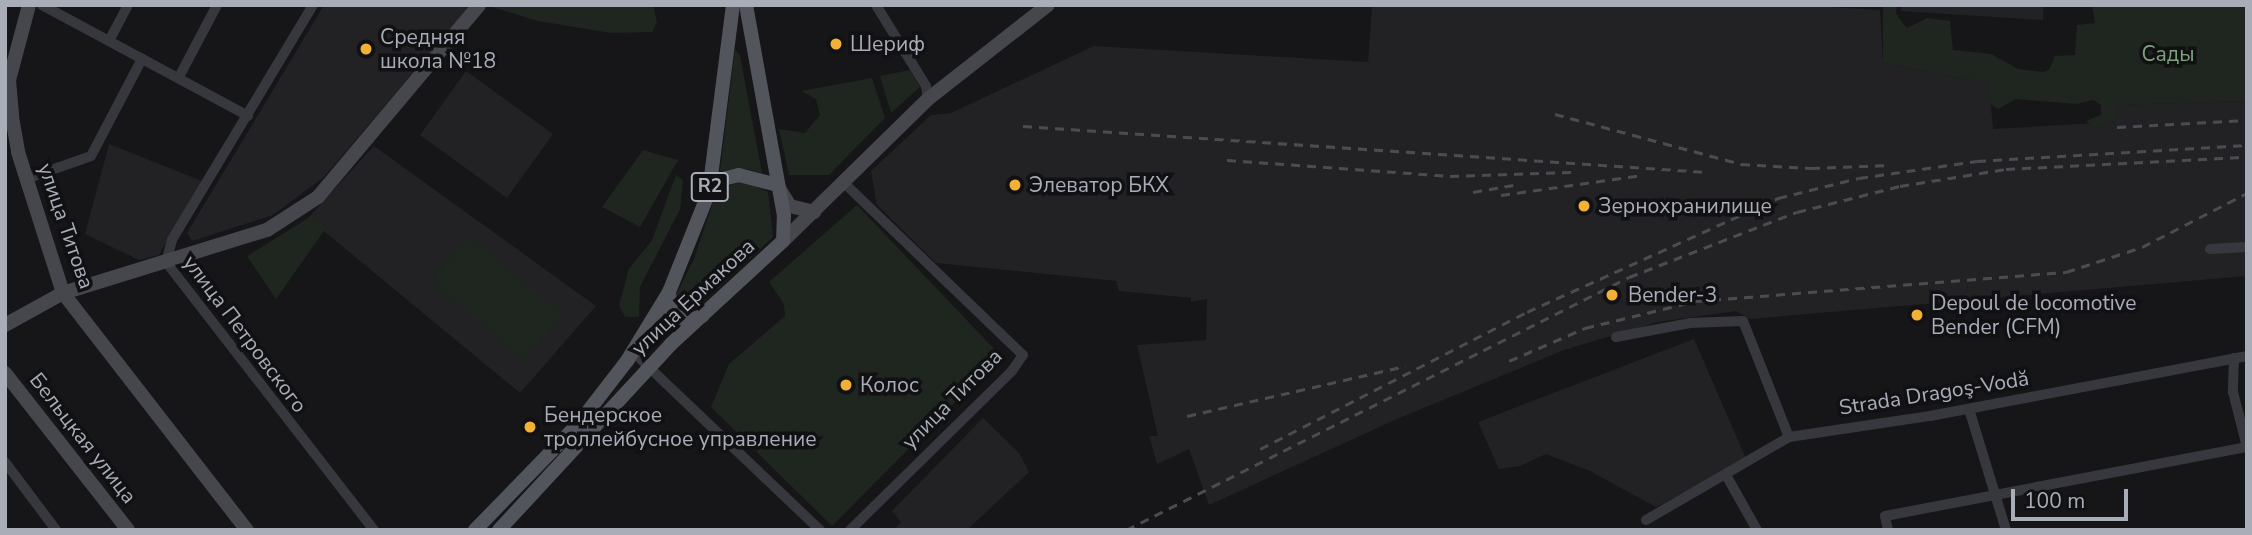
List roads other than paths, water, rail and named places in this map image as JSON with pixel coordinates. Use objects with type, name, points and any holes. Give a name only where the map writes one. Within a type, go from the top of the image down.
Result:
[{"type":"main road","name":"улица Ермакова","points":[[475,530],[579,423],[633,352],[669,292],[709,192],[733,5]]},
{"type":"main road","name":"улица Ермакова","points":[[499,530],[648,369],[783,241],[778,185],[746,5]]},
{"type":"main road","points":[[709,192],[723,179],[739,175],[778,185]]},
{"type":"main road","points":[[669,292],[671,312],[678,317],[690,320],[706,314]]},
{"type":"street","name":"улица Титова","points":[[29,5],[9,80],[18,152],[62,293],[247,530]]},
{"type":"street","points":[[42,5],[248,116]]},
{"type":"street","points":[[109,41],[128,5]]},
{"type":"street","points":[[179,77],[217,5]]},
{"type":"street","name":"улица Петровского","points":[[313,5],[172,240],[166,262],[374,530]]},
{"type":"street","points":[[5,325],[62,293],[267,230],[318,197],[479,5]]},
{"type":"street","points":[[876,5],[926,86],[928,99]]},
{"type":"street","points":[[783,241],[928,99],[1048,5]]},
{"type":"street","points":[[26,179],[91,156],[142,59]]},
{"type":"street","name":"улица Титова","points":[[842,181],[1023,355],[1012,371],[850,530]]},
{"type":"street","points":[[778,185],[790,206],[814,212]]},
{"type":"street","points":[[2210,249],[2247,247]]},
{"type":"street","points":[[1616,337],[1690,323],[1743,321],[1788,437]]},
{"type":"street","points":[[633,352],[820,530]]},
{"type":"street","name":"Strada Dragoş-Vodă","points":[[1646,520],[1788,437],[1969,409],[2247,356]]},
{"type":"street","points":[[1888,530],[1885,516],[1996,497],[2247,447],[2233,393],[2234,358]]},
{"type":"street","name":"Бельцкая улица","points":[[5,373],[128,530]]},
{"type":"street","points":[[1969,409],[2006,530]]},
{"type":"street","points":[[5,462],[56,530]]},
{"type":"street","points":[[1726,475],[1757,530]]},
{"type":"railway","points":[[1555,114],[1741,164],[1811,168],[1890,165]]},
{"type":"railway","points":[[2117,127],[2247,120]]},
{"type":"railway","points":[[1023,126],[1706,172]]},
{"type":"railway","points":[[1260,449],[1527,312],[1778,198],[1859,178],[1977,161],[2247,145]]},
{"type":"railway","points":[[1126,530],[1629,277],[1797,212],[1900,186],[2006,169],[2247,157]]},
{"type":"railway","points":[[1227,160],[1450,176],[1571,172]]},
{"type":"railway","points":[[1501,195],[1643,175]]},
{"type":"railway","points":[[1473,192],[1513,185]]},
{"type":"railway","points":[[1509,361],[1585,328],[1696,301],[2066,272],[2142,247],[2247,193]]},
{"type":"railway","points":[[1187,416],[1405,366]]},
{"type":"place","name":"Шериф","points":[[836,44]]},
{"type":"place","name":"Средняя школа №18","points":[[366,49]]},
{"type":"place","name":"Элеватор БКХ","points":[[1015,185]]},
{"type":"place","name":"Зернохранилище","points":[[1584,206]]},
{"type":"place","name":"Bender-3","points":[[1612,295]]},
{"type":"place","name":"Depoul de locomotive Bender (CFM)","points":[[1917,315]]},
{"type":"place","name":"Колос","points":[[846,385]]},
{"type":"place","name":"Бендерское троллейбусное управление","points":[[530,427]]},
{"type":"park label","name":"Сады","points":[[2168,54]]}]
